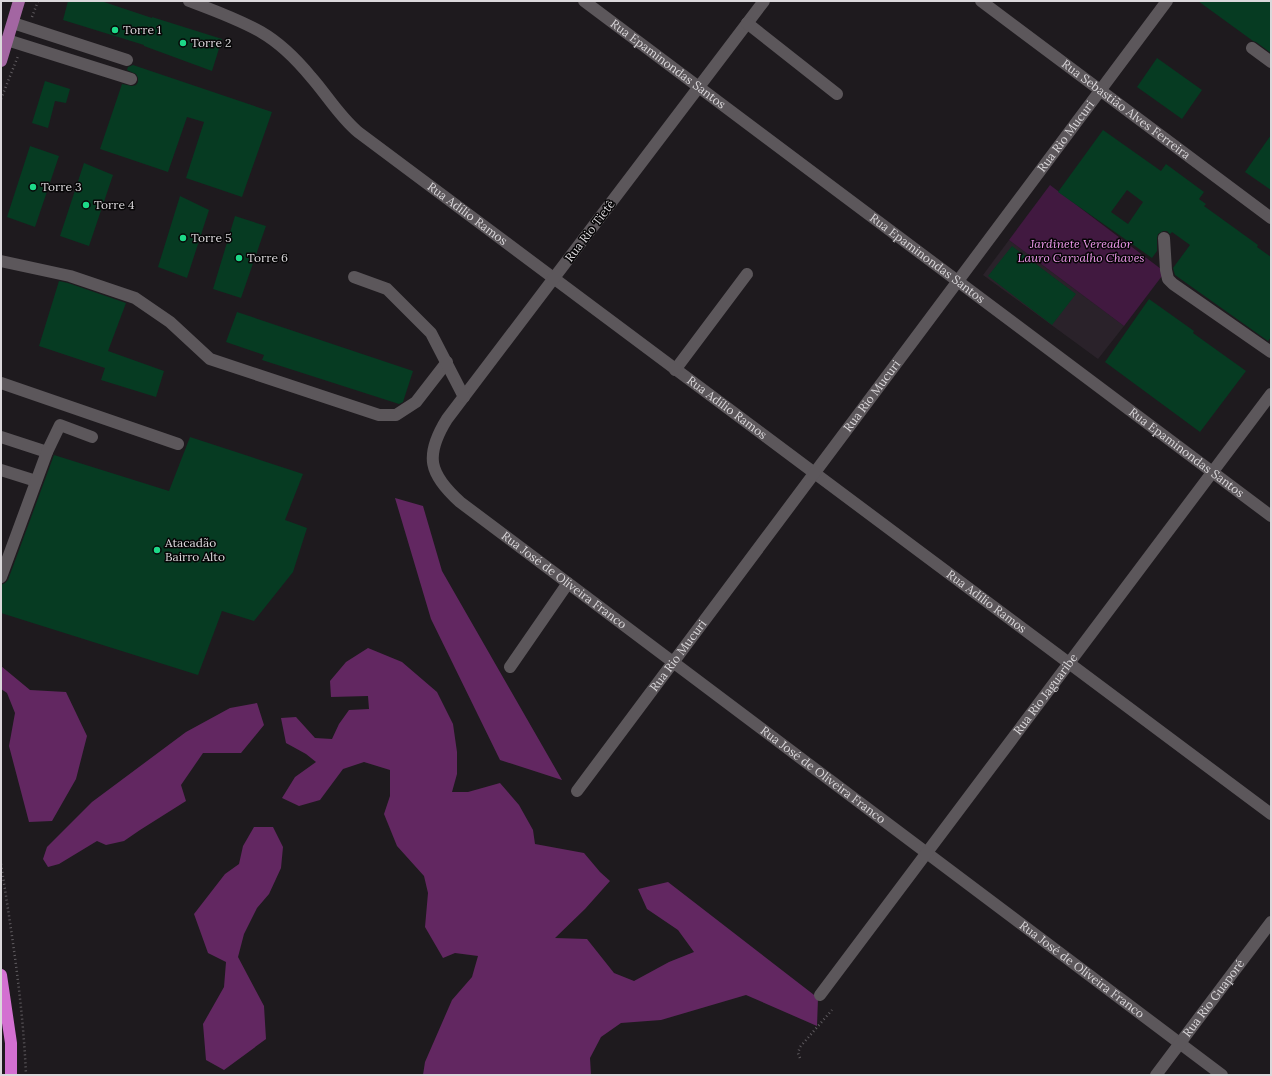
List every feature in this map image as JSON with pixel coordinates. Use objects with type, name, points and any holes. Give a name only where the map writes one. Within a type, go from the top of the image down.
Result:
[{"type":"highway","points":[[1,975],[11,1043],[11,1075]]},
{"type":"main road","points":[[1,60],[19,1]]},
{"type":"street","name":"Rua Adílio Ramos","points":[[189,1],[242,22],[263,33],[280,46],[310,76],[339,114],[353,128],[1271,814]]},
{"type":"street","name":"Rua Epaminondas Santos","points":[[584,1],[1271,516]]},
{"type":"street","name":"Rua Rio Tietê","points":[[433,467],[432,453],[439,431],[764,1]]},
{"type":"street","name":"Rua Sebastião Alves Ferreira","points":[[981,1],[995,5],[1100,90],[1271,218]]},
{"type":"street","name":"Rua Rio Mucuri","points":[[576,791],[1167,1]]},
{"type":"street","points":[[13,23],[127,60]]},
{"type":"street","points":[[747,23],[837,94]]},
{"type":"street","points":[[8,40],[130,79]]},
{"type":"street","points":[[1252,48],[1271,62]]},
{"type":"street","points":[[1164,238],[1168,279],[1271,352]]},
{"type":"street","points":[[1,261],[70,276],[135,298],[170,322],[210,359],[379,415],[396,415],[416,402],[447,362]]},
{"type":"street","points":[[675,370],[747,274]]},
{"type":"street","points":[[354,277],[387,289],[431,333],[464,397]]},
{"type":"street","points":[[1,383],[178,444]]},
{"type":"street","name":"Rua Rio Jaguaribe","points":[[820,995],[1271,394]]},
{"type":"street","points":[[1,577],[47,452],[60,425],[92,438]]},
{"type":"street","points":[[1,437],[47,452]]},
{"type":"street","name":"Rua José de Oliveira Franco","points":[[433,467],[439,480],[460,502],[1222,1075]]},
{"type":"street","points":[[1,470],[36,481]]},
{"type":"street","points":[[510,667],[568,583]]},
{"type":"street","name":"Rua Rio Guaporé","points":[[1156,1075],[1271,922]]},
{"type":"path","points":[[1,864],[15,950],[25,1043],[26,1075]]},
{"type":"path","points":[[800,1058],[798,1053],[800,1047],[832,1010]]},
{"type":"shaded area","points":[[1009,240],[1124,326],[1098,359],[983,275]]},
{"type":"shaded area","points":[[395,498],[423,506],[442,571],[562,780],[500,760],[431,619]]},
{"type":"shaded area","points":[[368,648],[402,662],[437,692],[453,724],[457,752],[457,774],[452,792],[468,792],[500,783],[519,805],[533,830],[535,844],[584,853],[600,872],[610,881],[585,909],[555,938],[587,939],[614,973],[634,981],[669,962],[694,952],[678,930],[647,909],[638,889],[668,882],[818,998],[817,1026],[746,995],[661,1020],[621,1023],[601,1037],[590,1058],[591,1075],[423,1075],[425,1062],[452,1000],[472,977],[478,956],[455,953],[443,958],[425,927],[428,893],[424,876],[397,846],[384,814],[390,796],[390,770],[364,762],[343,769],[320,800],[299,806],[282,798],[295,777],[316,762],[306,754],[286,743],[281,718],[296,717],[315,738],[332,739],[339,724],[349,710],[369,709],[368,696],[331,697],[330,681],[346,662]]},
{"type":"shaded area","points":[[1,666],[30,690],[66,692],[87,736],[76,779],[52,821],[29,822],[9,746],[15,713],[7,693],[1,689]]},
{"type":"shaded area","points":[[257,703],[264,725],[241,753],[203,753],[181,785],[186,801],[124,841],[106,845],[97,841],[59,864],[48,867],[43,859],[47,847],[92,802],[186,732],[230,708]]},
{"type":"shaded area","points":[[254,827],[273,827],[283,847],[281,868],[269,894],[257,908],[244,934],[238,957],[264,1006],[266,1039],[224,1070],[206,1060],[203,1024],[224,987],[226,962],[208,953],[194,914],[225,874],[239,864],[243,846]]},
{"type":"green space","name":"Jardinete Vereador Lauro Carvalho Chaves","points":[[1050,185],[1165,272],[1124,326],[1009,240]]},
{"type":"building","points":[[68,1],[101,1],[222,39],[212,71],[144,45],[63,20]]},
{"type":"building","points":[[1198,1],[1271,1],[1271,53],[1253,41]]},
{"type":"building","points":[[1157,58],[1202,90],[1182,119],[1137,87]]},
{"type":"building","points":[[133,65],[272,112],[242,197],[186,178],[204,122],[187,117],[168,172],[100,149],[122,84],[132,86],[136,85],[138,82],[136,74],[127,70],[128,67]]},
{"type":"building","points":[[45,81],[70,89],[66,103],[55,101],[48,128],[32,123]]},
{"type":"building","points":[[1103,130],[1161,171],[1166,164],[1204,192],[1199,199],[1206,204],[1204,206],[1258,245],[1257,247],[1271,257],[1271,337],[1268,341],[1175,275],[1173,268],[1190,245],[1172,232],[1170,234],[1167,231],[1163,231],[1158,234],[1157,251],[1152,258],[1058,192]],"holes":[[[1127,190],[1143,202],[1128,224],[1111,212]]]},
{"type":"building","points":[[1271,135],[1271,190],[1245,172]]},
{"type":"building","name":"Torre 3","points":[[30,146],[59,156],[35,227],[7,217]]},
{"type":"building","name":"Torre 4","points":[[84,163],[113,175],[89,246],[60,236]]},
{"type":"building","name":"Torre 5","points":[[180,196],[209,210],[187,278],[158,267]]},
{"type":"building","name":"Torre 6","points":[[235,216],[266,226],[241,298],[213,289]]},
{"type":"building","points":[[1012,246],[1076,294],[1052,325],[988,276]]},
{"type":"building","points":[[59,281],[126,303],[108,351],[164,371],[156,397],[101,380],[105,368],[39,346]]},
{"type":"building","points":[[1149,299],[1246,371],[1200,432],[1105,362]]},
{"type":"building","points":[[237,312],[413,371],[403,402],[399,404],[262,360],[264,355],[226,342]]},
{"type":"building","name":"Atacadão Bairro Alto","points":[[190,437],[303,474],[285,520],[307,528],[293,572],[254,621],[222,611],[198,675],[1,613],[1,585],[8,580],[54,455],[169,491]]},
{"type":"place","name":"Torre 1","points":[[115,30]]},
{"type":"place","name":"Torre 2","points":[[183,43]]},
{"type":"place","name":"Torre 3","points":[[33,187]]},
{"type":"place","name":"Torre 4","points":[[86,205]]},
{"type":"place","name":"Torre 5","points":[[183,238]]},
{"type":"place","name":"Torre 6","points":[[239,258]]},
{"type":"place","name":"Atacadão Bairro Alto","points":[[157,550]]}]
